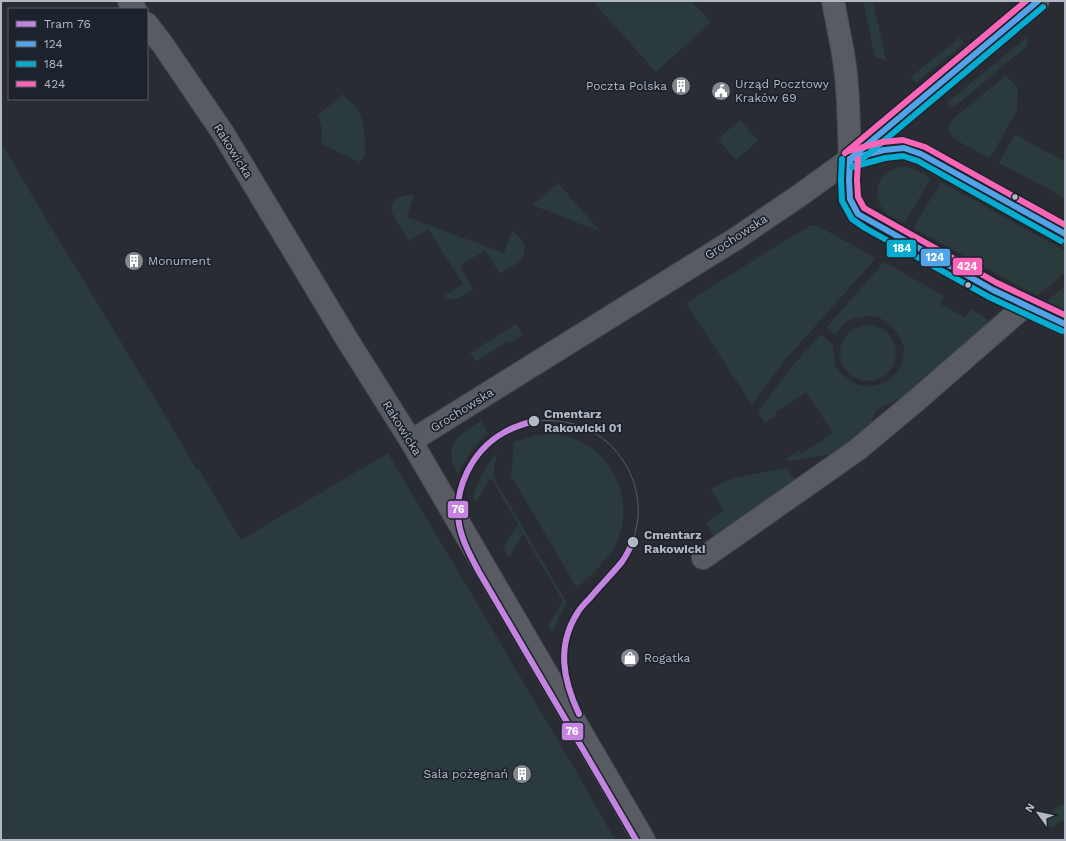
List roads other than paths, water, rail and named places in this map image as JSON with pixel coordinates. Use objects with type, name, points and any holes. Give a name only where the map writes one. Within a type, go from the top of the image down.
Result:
[{"type":"street","points":[[833,1],[846,74],[850,159],[850,199],[858,214],[894,236],[993,290],[1065,324]]},
{"type":"street","name":"Grochowska","points":[[411,441],[737,238],[803,193],[850,159],[1038,1]]},
{"type":"street","name":"Rakowicka","points":[[148,25],[223,133],[351,347],[411,441],[644,840]]},
{"type":"street","points":[[850,159],[884,150],[904,148],[910,150],[921,154],[1065,234]]},
{"type":"street","points":[[703,558],[857,450],[1026,305]]},
{"type":"tram line","points":[[534,421],[549,420],[579,426],[604,439],[613,448],[628,469],[633,480],[636,493],[638,518],[633,542]]},
{"type":"tram line","name":"76","points":[[534,421],[503,433],[482,450],[474,460],[467,472],[459,498],[458,511],[460,530],[467,549],[479,572],[636,840]]},
{"type":"tram line","name":"76","points":[[579,714],[569,688],[564,663],[564,650],[571,625],[579,610],[621,563],[633,542]]},
{"type":"place","name":"Poczta Polska","points":[[681,86]]},
{"type":"place","name":"Urząd Pocztowy Kraków 69","points":[[721,91]]},
{"type":"place","name":"Monument","points":[[134,261]]},
{"type":"place","name":"Cmentarz Rakowicki 01","points":[[534,421]]},
{"type":"place","name":"Cmentarz Rakowicki","points":[[633,542]]},
{"type":"place","name":"Rogatka","points":[[630,658]]},
{"type":"place","name":"Sala pożegnań","points":[[522,774]]}]
